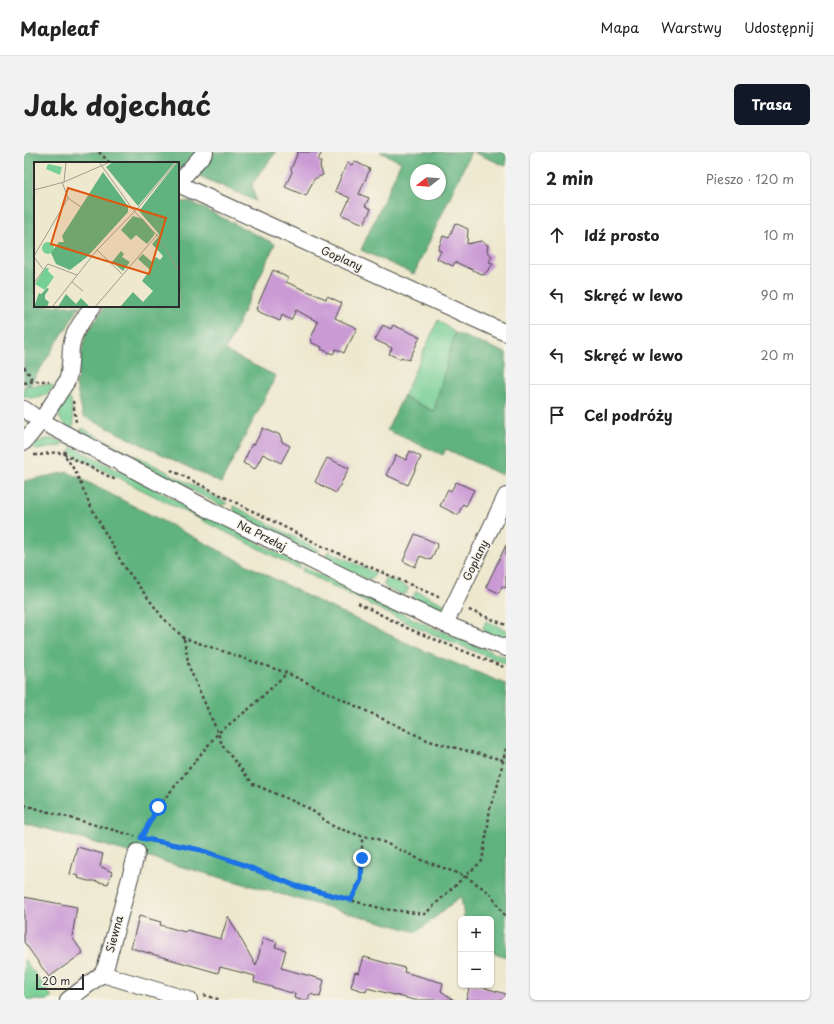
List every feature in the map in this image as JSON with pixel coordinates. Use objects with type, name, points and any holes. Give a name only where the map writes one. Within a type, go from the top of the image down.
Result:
[{"type":"street","points":[[179,182],[205,152]]},
{"type":"street","name":"Goplany","points":[[179,183],[506,333]]},
{"type":"street","points":[[24,442],[41,421],[67,381],[70,375],[71,346],[75,332],[92,307]]},
{"type":"street","name":"Na Przełaj","points":[[24,409],[41,421],[247,528],[361,585],[445,624],[506,648]]},
{"type":"street","name":"Goplany","points":[[445,624],[506,496]]},
{"type":"street","name":"Siewna","points":[[102,974],[106,966],[139,845]]},
{"type":"street","points":[[68,1000],[102,974],[189,1000]]},
{"type":"path","points":[[99,152],[109,162]]},
{"type":"path","points":[[24,368],[34,381]]},
{"type":"path","points":[[24,383],[34,381],[52,381]]},
{"type":"path","points":[[73,397],[76,423],[78,424]]},
{"type":"path","points":[[64,454],[75,471],[90,507],[123,565],[163,618],[184,638],[287,673],[429,741],[505,760]]},
{"type":"path","points":[[166,467],[324,547],[444,599]]},
{"type":"path","points":[[468,610],[506,625]]},
{"type":"path","points":[[184,638],[189,667],[218,733],[222,746],[253,784],[310,809],[334,827],[362,836],[375,838],[419,859],[465,876],[490,893],[506,916]]},
{"type":"path","points":[[139,845],[158,807],[218,733],[250,708],[287,673]]},
{"type":"path","points":[[24,806],[139,845],[201,850],[239,863],[296,886],[384,909],[425,914],[482,861],[490,807],[505,760],[506,748]]},
{"type":"path","points":[[351,900],[361,880],[362,836]]},
{"type":"green space","points":[[24,152],[276,152],[252,184],[256,201],[179,167],[179,162],[34,162],[34,307],[79,307],[30,385],[24,383]]},
{"type":"green space","points":[[380,152],[471,152],[414,274],[361,250],[401,162]]},
{"type":"green space","points":[[473,152],[506,152],[506,166]]},
{"type":"green space","points":[[189,201],[275,244],[225,351],[276,376],[221,483],[83,416],[76,385],[85,336],[104,307],[179,307],[179,203]]},
{"type":"green space","points":[[438,320],[455,333],[434,411],[403,397]]},
{"type":"green space","points":[[455,333],[506,353],[506,466],[502,475],[446,449],[443,455],[387,430],[403,397],[434,411]]},
{"type":"green space","points":[[49,384],[54,387],[44,396],[33,398],[24,396],[24,386]]},
{"type":"green space","points":[[67,396],[71,400],[74,424],[71,429],[64,424],[59,416],[60,406]]},
{"type":"green space","points":[[82,428],[227,503],[220,505],[80,432]]},
{"type":"green space","points":[[46,439],[64,442],[61,447],[59,446],[38,450],[32,447],[38,442]]},
{"type":"green space","points":[[73,447],[301,565],[299,569],[69,453]]},
{"type":"green space","points":[[68,472],[315,600],[422,650],[506,684],[506,957],[494,953],[494,916],[464,916],[461,896],[417,932],[24,823],[24,481]]},
{"type":"green space","points":[[234,506],[319,550],[313,553],[236,513]]},
{"type":"green space","points":[[328,551],[376,573],[372,578],[366,579],[328,560],[326,555]]},
{"type":"green space","points":[[303,567],[424,624],[506,658],[506,664],[420,629],[302,571]]},
{"type":"green space","points":[[386,578],[409,588],[403,595],[395,592],[385,587],[384,582]]},
{"type":"green space","points":[[416,591],[446,605],[441,608],[434,609],[416,602],[413,598]]},
{"type":"green space","points":[[486,621],[506,630],[506,640],[485,632],[483,628]]},
{"type":"green space","points":[[24,959],[52,997],[47,1000],[24,1000]]},
{"type":"building","points":[[298,152],[322,152],[318,160],[321,162],[320,166],[323,175],[314,179],[306,196],[285,187],[292,172],[291,169]]},
{"type":"building","points":[[354,161],[370,169],[359,194],[369,198],[365,206],[371,209],[364,224],[342,215],[350,198],[335,191],[347,163],[352,165]]},
{"type":"building","points":[[455,223],[468,229],[467,244],[481,241],[488,245],[487,252],[492,256],[489,262],[493,264],[484,275],[455,262],[453,266],[437,259],[441,251],[438,250],[443,236],[449,238]]},
{"type":"building","points":[[273,270],[288,278],[286,282],[326,299],[327,296],[342,303],[335,318],[357,328],[344,353],[336,349],[333,354],[312,343],[311,338],[318,322],[296,310],[291,320],[282,315],[280,321],[257,311],[256,309]]},
{"type":"building","points":[[383,325],[391,329],[393,325],[420,337],[409,360],[401,357],[400,359],[389,354],[392,348],[375,340]]},
{"type":"building","points":[[263,428],[280,435],[282,442],[290,446],[281,463],[263,454],[255,469],[243,463],[252,444],[254,445]]},
{"type":"building","points":[[410,451],[421,457],[408,485],[386,475],[396,455],[406,460]]},
{"type":"building","points":[[327,458],[349,468],[336,493],[315,482]]},
{"type":"building","points":[[456,482],[474,490],[466,506],[463,504],[458,515],[440,506],[448,489],[451,491]]},
{"type":"building","points":[[415,534],[438,544],[431,560],[420,556],[415,567],[403,561]]},
{"type":"building","points":[[506,545],[506,588],[502,586],[499,593],[486,587]]},
{"type":"building","points":[[77,847],[103,854],[100,866],[112,872],[108,884],[88,881],[78,878],[79,876],[70,874]]},
{"type":"building","points":[[24,897],[77,907],[72,937],[83,953],[49,977],[24,942]]},
{"type":"building","points":[[139,916],[161,922],[160,925],[185,932],[187,930],[221,939],[228,916],[256,966],[263,938],[277,942],[275,947],[286,950],[281,968],[324,980],[320,997],[310,994],[308,1000],[301,1000],[294,998],[295,994],[254,982],[255,976],[220,967],[218,973],[131,948]]},
{"type":"building","points":[[364,957],[405,968],[404,972],[443,983],[441,991],[454,1000],[414,1000],[367,988],[366,992],[351,987],[355,972],[359,973]]},
{"type":"building","points":[[469,988],[485,988],[506,994],[506,1000],[466,1000]]},
{"type":"route","points":[[158,807],[141,838],[201,850],[239,863],[296,886],[351,900],[361,880],[362,858]]}]
